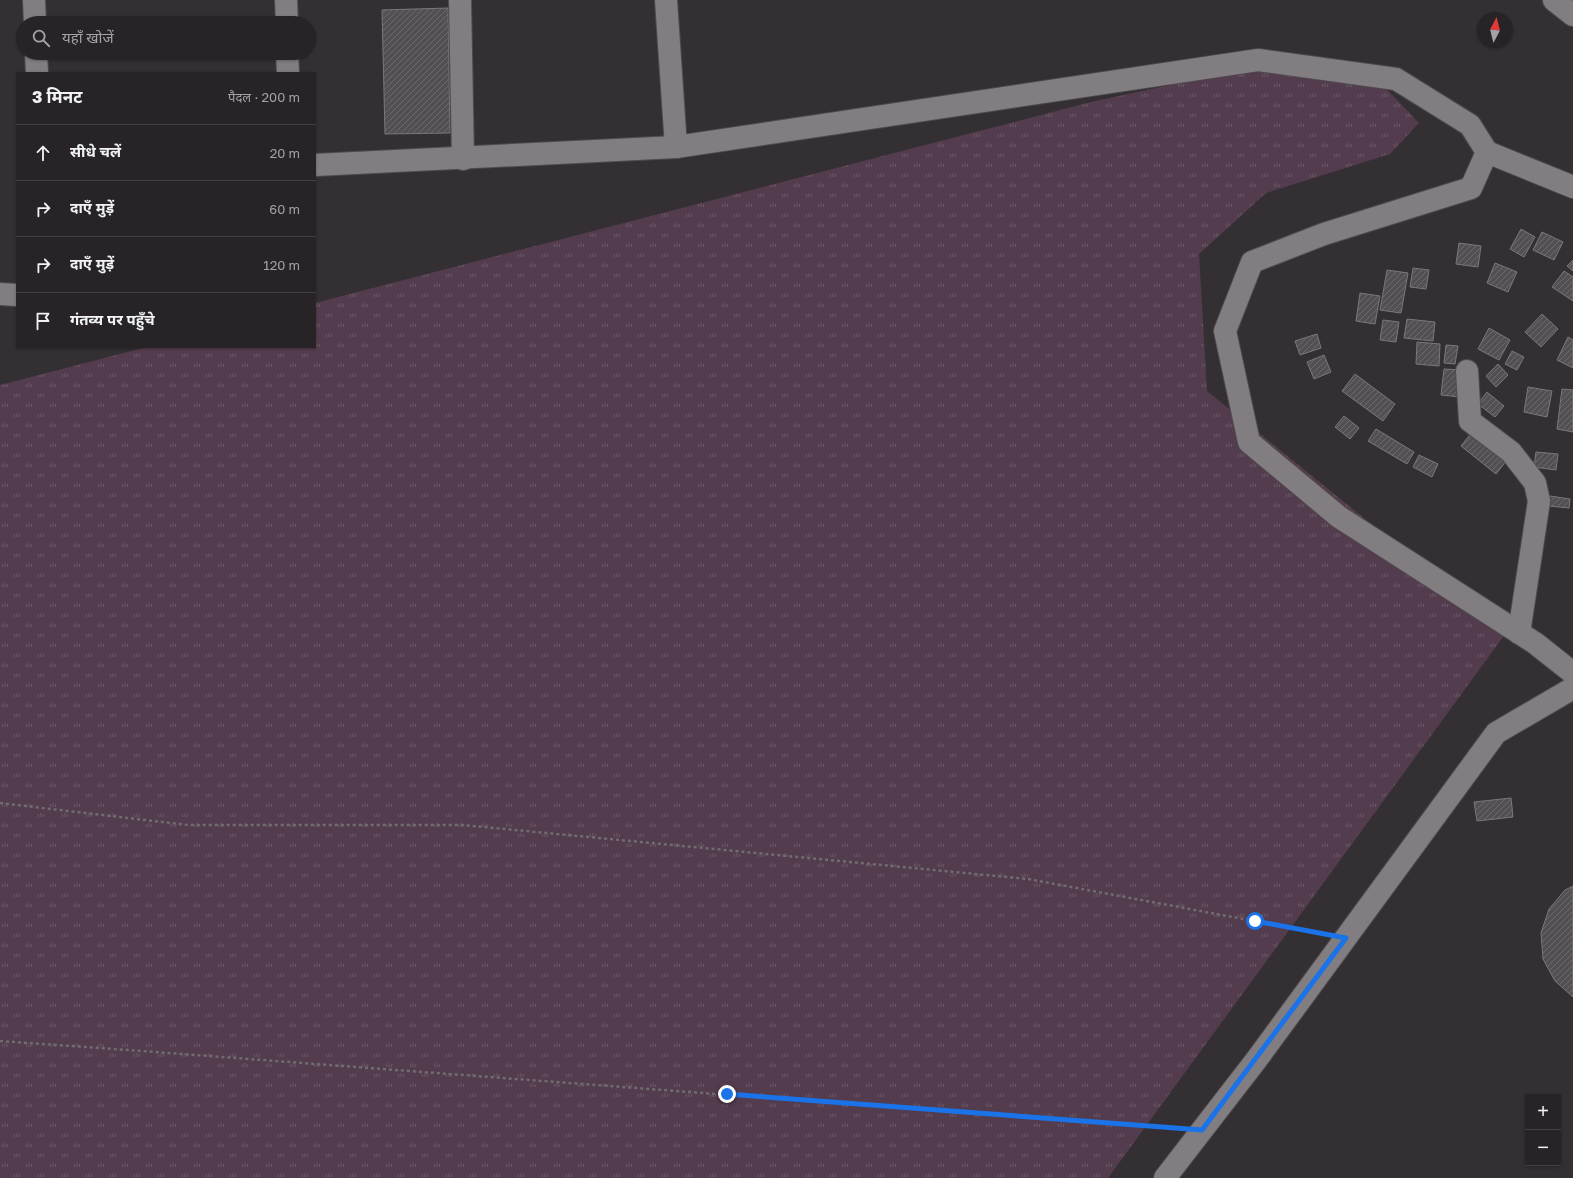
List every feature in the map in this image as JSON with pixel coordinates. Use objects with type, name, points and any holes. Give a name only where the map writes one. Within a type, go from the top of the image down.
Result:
[{"type":"street","points":[[34,0],[35,16]]},
{"type":"street","points":[[286,0],[287,16]]},
{"type":"street","points":[[460,0],[463,159]]},
{"type":"street","points":[[666,0],[676,147]]},
{"type":"street","points":[[1554,0],[1573,15]]},
{"type":"street","points":[[36,60],[37,72]]},
{"type":"street","points":[[287,60],[288,72]]},
{"type":"street","points":[[316,165],[463,159],[676,147],[1258,60],[1396,79],[1470,125],[1487,152],[1573,187]]},
{"type":"street","points":[[1487,152],[1471,188],[1324,234],[1252,262],[1225,331],[1249,442],[1339,517],[1520,633],[1573,673]]},
{"type":"street","points":[[0,294],[16,295]]},
{"type":"street","points":[[1467,371],[1470,421],[1511,452],[1535,483],[1539,501],[1520,633]]},
{"type":"street","points":[[1165,1178],[1346,938],[1496,733],[1573,688]]},
{"type":"path","points":[[0,803],[188,825],[463,825],[1028,879],[1346,938]]},
{"type":"path","points":[[0,1042],[142,1050],[1202,1130]]},
{"type":"green space","points":[[1254,67],[1375,77],[1419,123],[1390,154],[1266,193],[1199,254],[1207,391],[1506,633],[1108,1178],[0,1178],[0,385],[143,348],[316,348],[316,303],[1091,102]]},
{"type":"building","points":[[448,8],[450,133],[385,134],[382,10]]},
{"type":"building","points":[[1521,229],[1535,237],[1524,257],[1510,249]]},
{"type":"building","points":[[1542,232],[1563,242],[1554,260],[1533,250]]},
{"type":"building","points":[[1459,243],[1481,246],[1478,267],[1456,264]]},
{"type":"building","points":[[1573,260],[1573,271],[1567,266]]},
{"type":"building","points":[[1495,263],[1517,272],[1508,292],[1487,283]]},
{"type":"building","points":[[1413,268],[1429,270],[1426,289],[1410,287]]},
{"type":"building","points":[[1387,270],[1408,273],[1401,313],[1380,310]]},
{"type":"building","points":[[1564,271],[1573,277],[1573,301],[1552,287]]},
{"type":"building","points":[[1360,293],[1380,296],[1375,324],[1356,321]]},
{"type":"building","points":[[1542,314],[1558,329],[1541,347],[1525,332]]},
{"type":"building","points":[[1407,319],[1435,322],[1433,341],[1404,338]]},
{"type":"building","points":[[1383,320],[1399,322],[1396,342],[1380,340]]},
{"type":"building","points":[[1489,328],[1510,340],[1499,360],[1478,349]]},
{"type":"building","points":[[1317,334],[1321,348],[1300,355],[1295,341]]},
{"type":"building","points":[[1568,337],[1573,340],[1573,368],[1557,360]]},
{"type":"building","points":[[1417,342],[1440,344],[1439,366],[1416,364]]},
{"type":"building","points":[[1446,345],[1458,346],[1455,364],[1444,363]]},
{"type":"building","points":[[1512,351],[1524,357],[1517,370],[1505,364]]},
{"type":"building","points":[[1324,355],[1331,372],[1314,379],[1307,362]]},
{"type":"building","points":[[1498,364],[1508,375],[1496,387],[1486,376]]},
{"type":"building","points":[[1444,369],[1463,370],[1460,397],[1441,395]]},
{"type":"building","points":[[1355,374],[1395,404],[1383,421],[1342,391]]},
{"type":"building","points":[[1528,387],[1552,391],[1547,417],[1524,412]]},
{"type":"building","points":[[1562,389],[1573,390],[1573,432],[1557,429]]},
{"type":"building","points":[[1487,392],[1504,406],[1495,417],[1478,404]]},
{"type":"building","points":[[1344,416],[1359,428],[1350,439],[1335,427]]},
{"type":"building","points":[[1376,429],[1414,452],[1407,464],[1368,441]]},
{"type":"building","points":[[1472,432],[1507,460],[1496,474],[1461,446]]},
{"type":"building","points":[[1536,452],[1558,454],[1556,470],[1534,467]]},
{"type":"building","points":[[1419,455],[1438,464],[1432,477],[1413,467]]},
{"type":"building","points":[[1550,496],[1570,499],[1569,508],[1549,506]]},
{"type":"building","points":[[1511,798],[1513,817],[1477,821],[1474,802]]},
{"type":"building","points":[[1573,886],[1573,997],[1555,981],[1543,959],[1541,933],[1549,909],[1565,890]]},
{"type":"route","points":[[727,1094],[1202,1130],[1346,938],[1255,921]]}]
